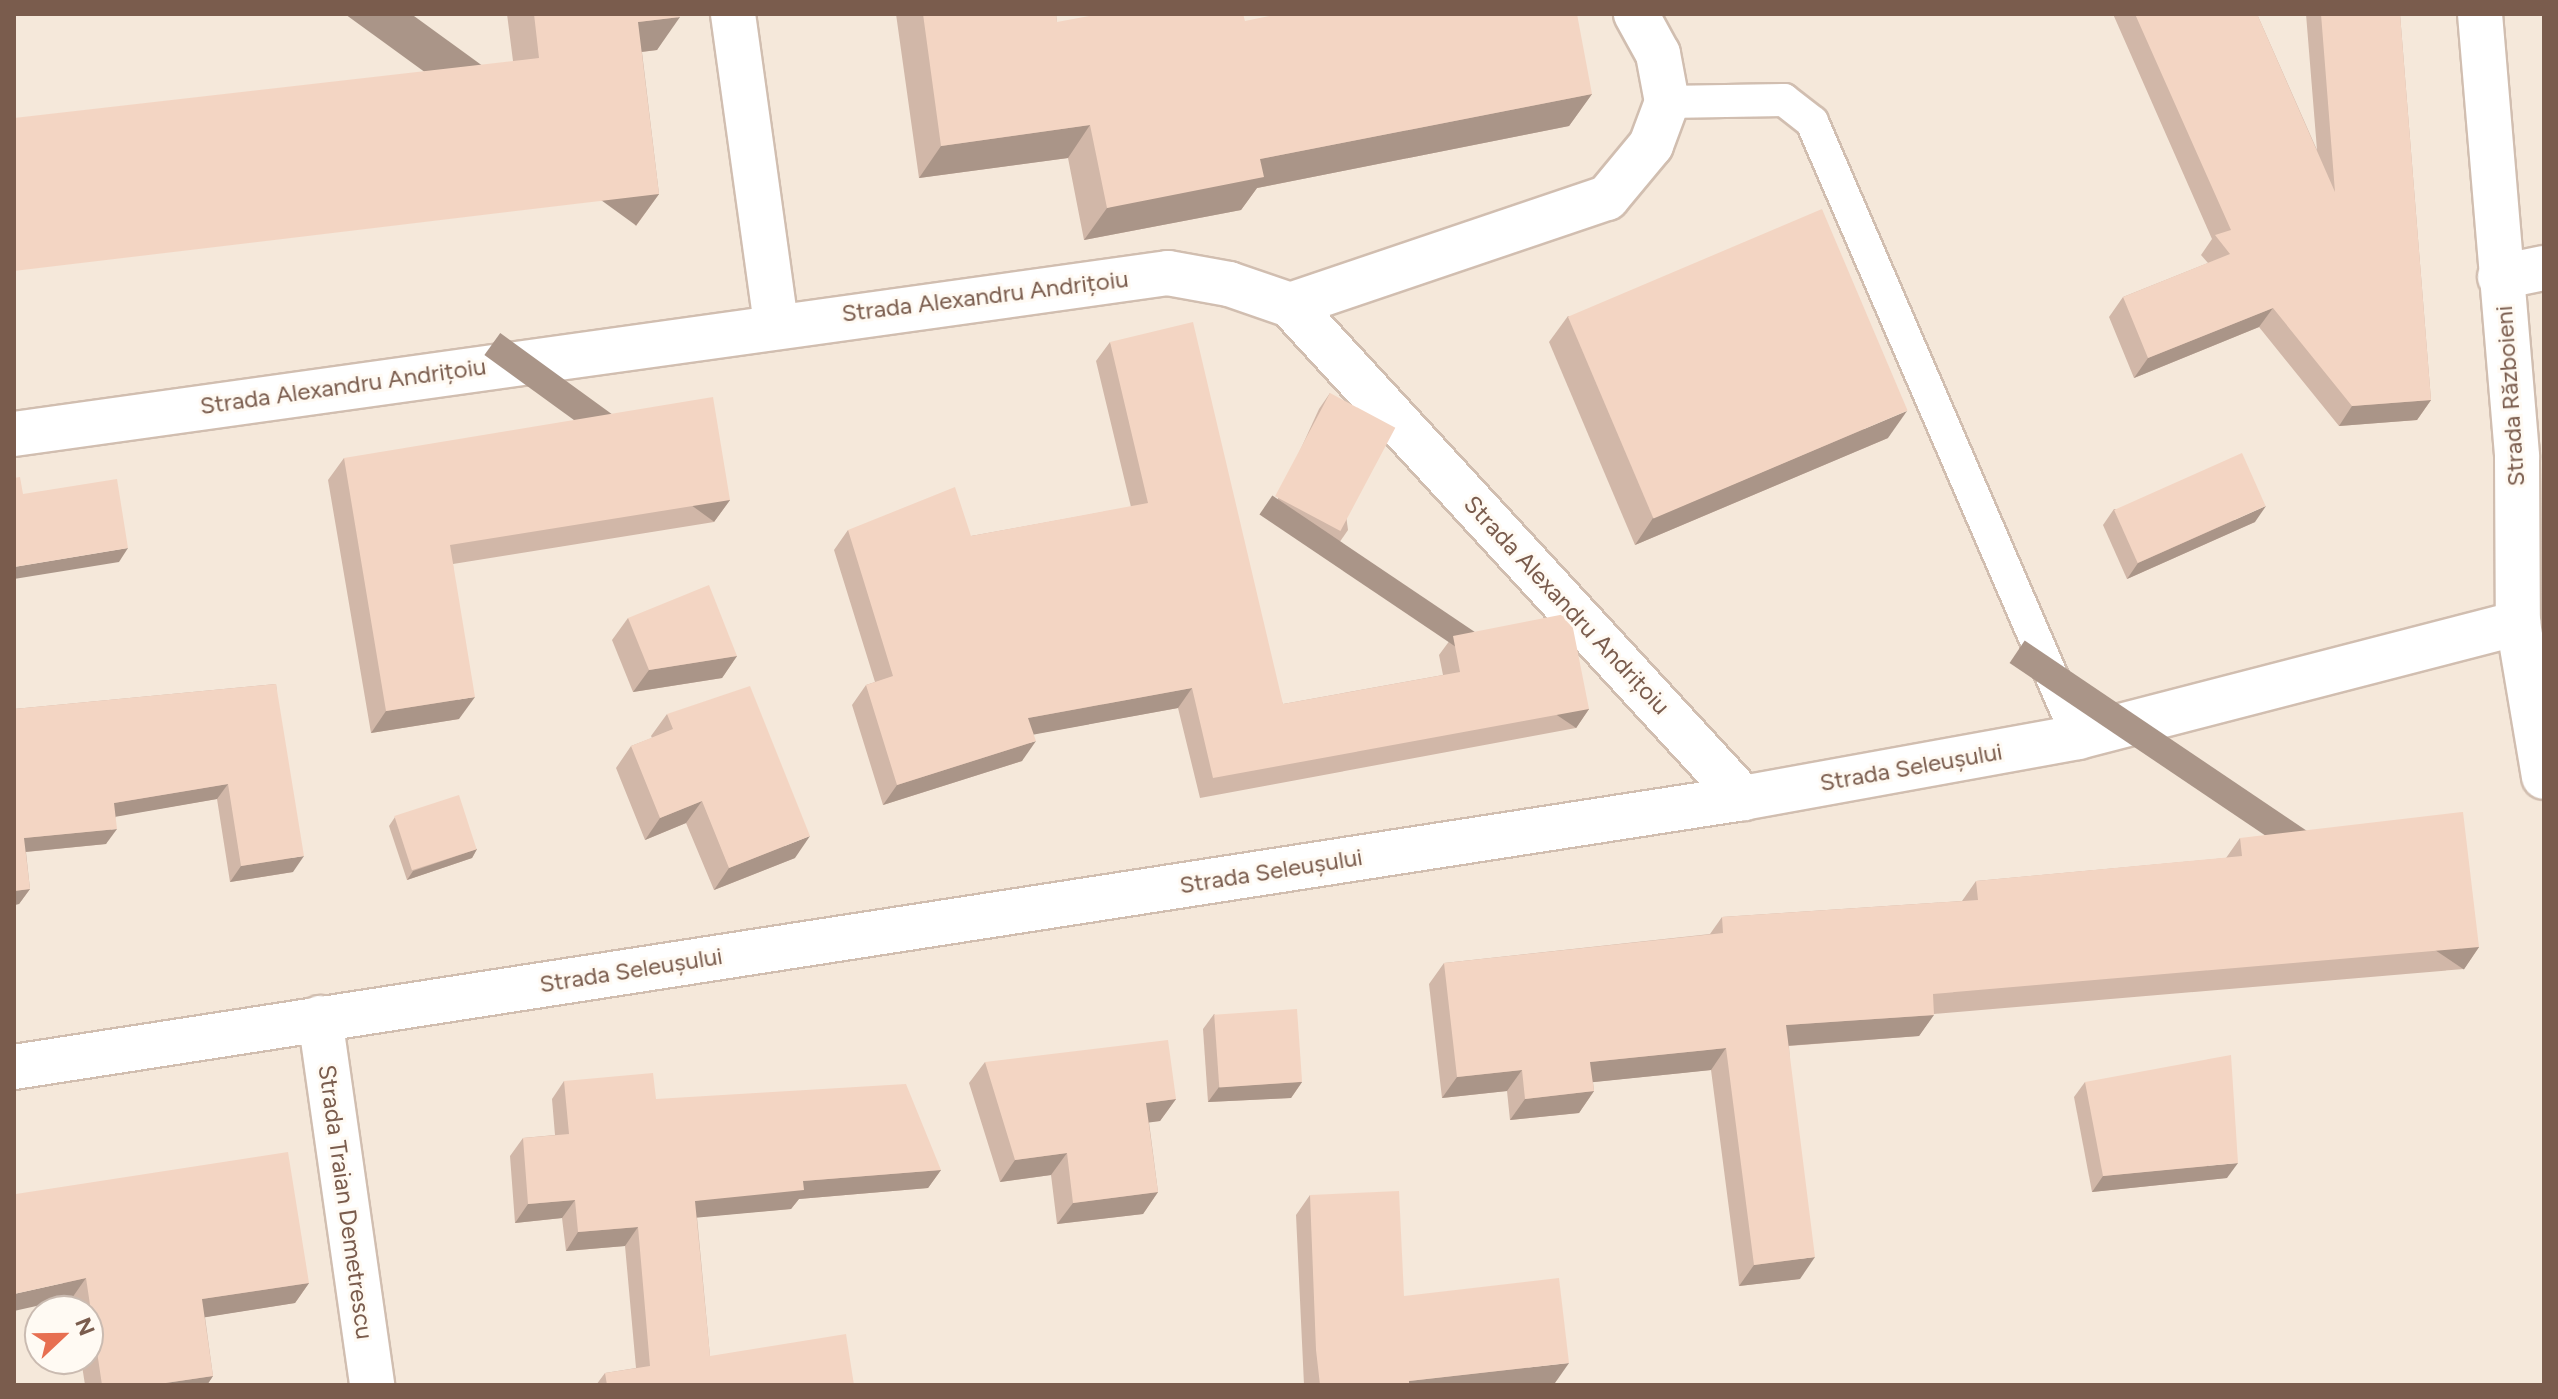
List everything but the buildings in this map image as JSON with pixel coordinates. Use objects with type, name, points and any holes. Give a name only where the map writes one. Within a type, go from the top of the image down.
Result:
[{"type":"street","points":[[733,14],[776,323]]},
{"type":"street","points":[[1290,305],[1607,198],[1651,145],[1667,102],[1658,54],[1636,14]]},
{"type":"street","name":"Strada Războieni","points":[[2480,14],[2544,777]]},
{"type":"street","points":[[2500,277],[2544,268]]},
{"type":"street","name":"Strada Alexandru Andrițoiu","points":[[14,434],[776,323],[1168,273],[1290,305],[1743,798]]},
{"type":"street","points":[[2531,614],[2544,560]]},
{"type":"street","name":"Strada Seleușului","points":[[14,1067],[1743,798],[2078,737],[2531,614]]},
{"type":"street","name":"Strada Traian Demetrescu","points":[[320,1018],[372,1385]]},
{"type":"lane","points":[[1667,102],[1769,98],[1812,122],[2078,737]]},
{"type":"shaded area","points":[[14,14],[2544,14],[2544,1385],[14,1385]]}]
